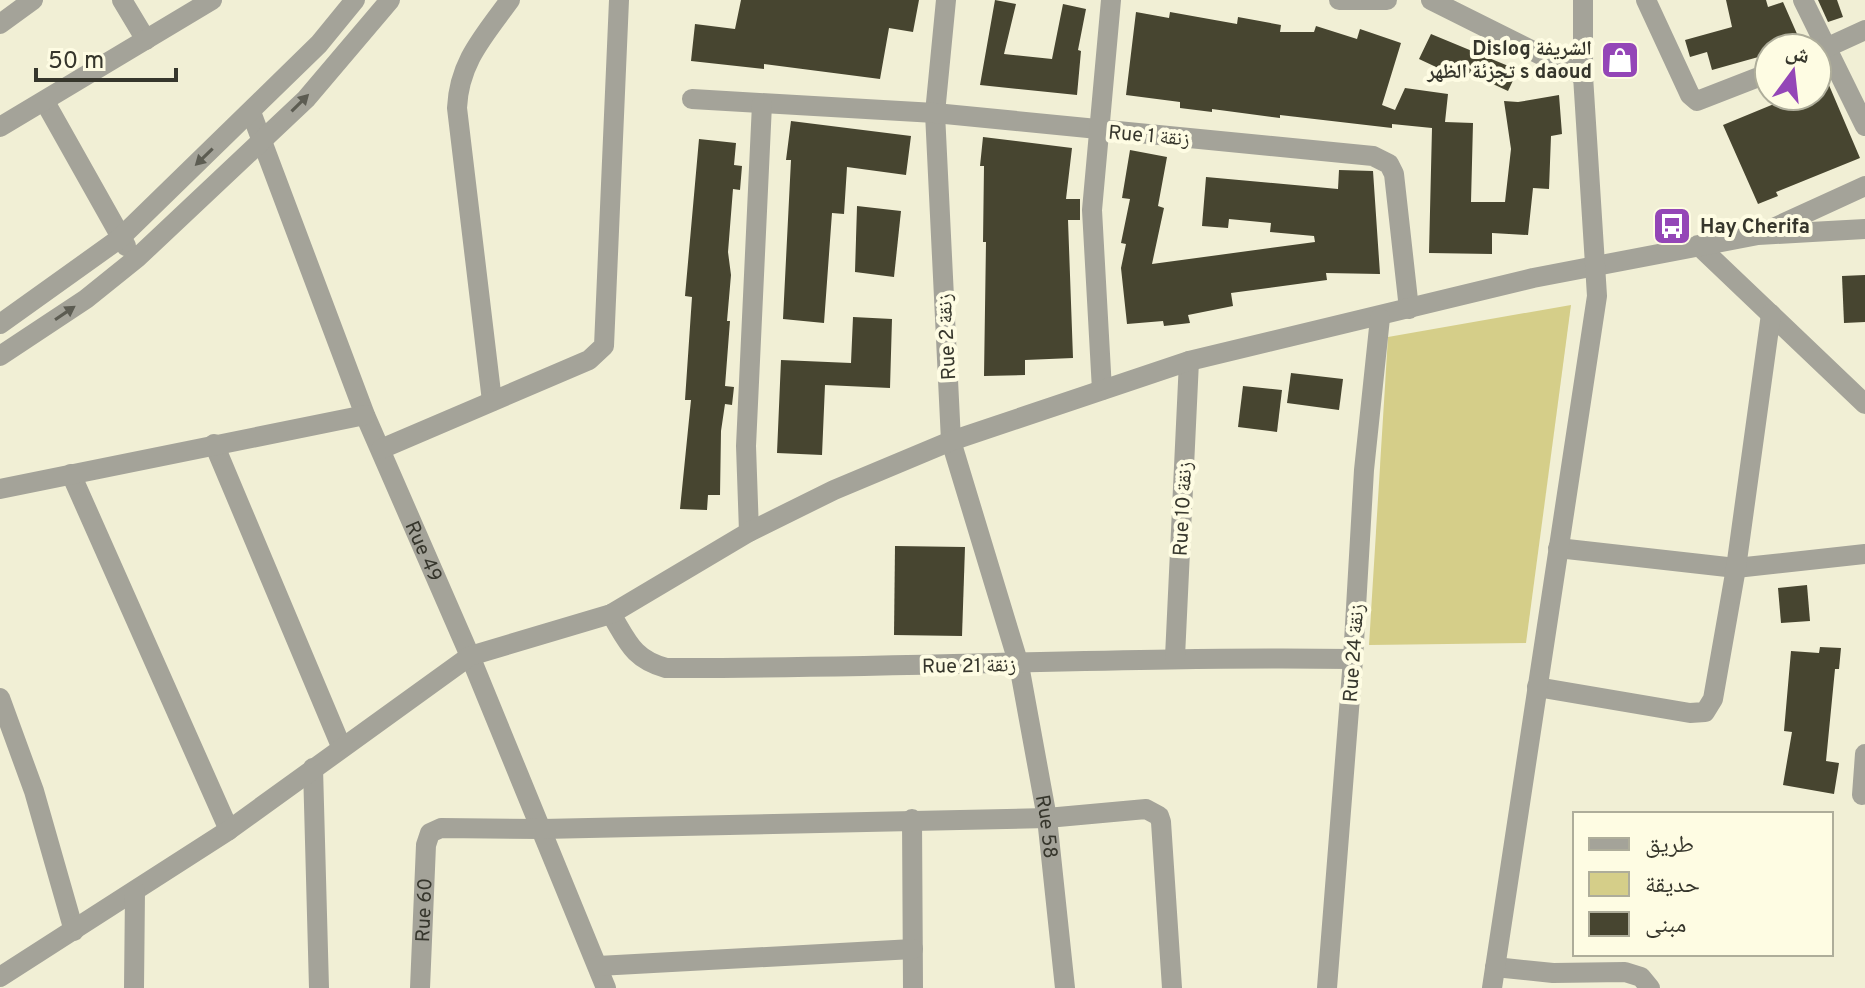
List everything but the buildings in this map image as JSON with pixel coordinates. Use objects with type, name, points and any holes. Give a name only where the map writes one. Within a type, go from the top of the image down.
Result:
[{"type":"street","points":[[0,24],[33,0]]},
{"type":"street","points":[[122,0],[146,40]]},
{"type":"street","points":[[0,127],[212,0]]},
{"type":"street","points":[[0,324],[119,239],[319,44],[355,0]]},
{"type":"street","points":[[0,356],[86,299],[137,258],[306,99],[390,0]]},
{"type":"street","points":[[492,401],[457,108],[458,82],[471,53],[510,0]]},
{"type":"street","points":[[381,449],[589,360],[604,346],[619,0]]},
{"type":"street","name":"Rue 2 زنقة","points":[[946,0],[935,113],[951,441],[1019,665]]},
{"type":"street","points":[[1102,390],[1092,210],[1111,0]]},
{"type":"street","points":[[1339,0],[1387,0]]},
{"type":"street","points":[[1431,0],[1583,76]]},
{"type":"street","points":[[1492,988],[1597,296],[1583,76],[1583,0]]},
{"type":"street","points":[[1646,0],[1690,95],[1697,101],[1753,79]]},
{"type":"street","points":[[1803,0],[1815,32]]},
{"type":"street","points":[[1833,45],[1865,30]]},
{"type":"street","points":[[1833,69],[1865,126]]},
{"type":"street","name":"Rue 1 زنقة","points":[[692,99],[935,113],[1373,156],[1389,164],[1394,174],[1409,309]]},
{"type":"street","points":[[45,102],[119,239],[137,258]]},
{"type":"street","points":[[749,532],[746,446],[762,104]]},
{"type":"street","name":"Rue 49","points":[[251,112],[264,139],[365,415],[470,656],[606,988]]},
{"type":"street","points":[[1758,235],[1865,186]]},
{"type":"street","points":[[0,977],[229,830],[341,746],[470,656],[611,614],[749,532],[834,490],[951,441],[1189,361],[1594,266],[1758,235],[1865,229]]},
{"type":"street","points":[[1698,245],[1865,404]]},
{"type":"street","points":[[1537,687],[1690,713],[1705,712],[1713,699],[1736,568],[1771,314]]},
{"type":"street","name":"Rue 24 زنقة","points":[[1327,988],[1353,659],[1364,470],[1380,318]]},
{"type":"street","name":"Rue 10 زنقة","points":[[1175,657],[1189,361]]},
{"type":"street","points":[[0,489],[365,415]]},
{"type":"street","points":[[214,444],[341,746]]},
{"type":"street","points":[[71,474],[229,830]]},
{"type":"street","points":[[1558,548],[1736,568],[1865,554]]},
{"type":"street","name":"Rue 21 زنقة","points":[[611,614],[632,649],[646,663],[666,668],[1019,665],[1175,657],[1353,659]]},
{"type":"street","name":"Rue 58","points":[[1019,665],[1047,818],[1065,988]]},
{"type":"street","points":[[0,698],[34,791],[74,931]]},
{"type":"street","points":[[1862,795],[1865,754]]},
{"type":"street","points":[[313,768],[319,988]]},
{"type":"street","points":[[542,829],[1047,818],[1146,809],[1159,816],[1172,988]]},
{"type":"street","points":[[912,819],[913,988]]},
{"type":"street","name":"Rue 60","points":[[420,988],[426,845],[430,833],[441,828],[542,829]]},
{"type":"street","points":[[134,988],[135,891]]},
{"type":"street","points":[[598,966],[913,949]]},
{"type":"street","points":[[1495,967],[1553,973],[1625,972],[1641,977],[1650,988]]},
{"type":"green space","points":[[1571,305],[1526,643],[1369,645],[1388,337]]},
{"type":"place","name":"Dislog الشريفة تجزئة الظهر s daoud","points":[[1620,60]]},
{"type":"place","name":"Hay Cherifa","points":[[1672,226]]}]
